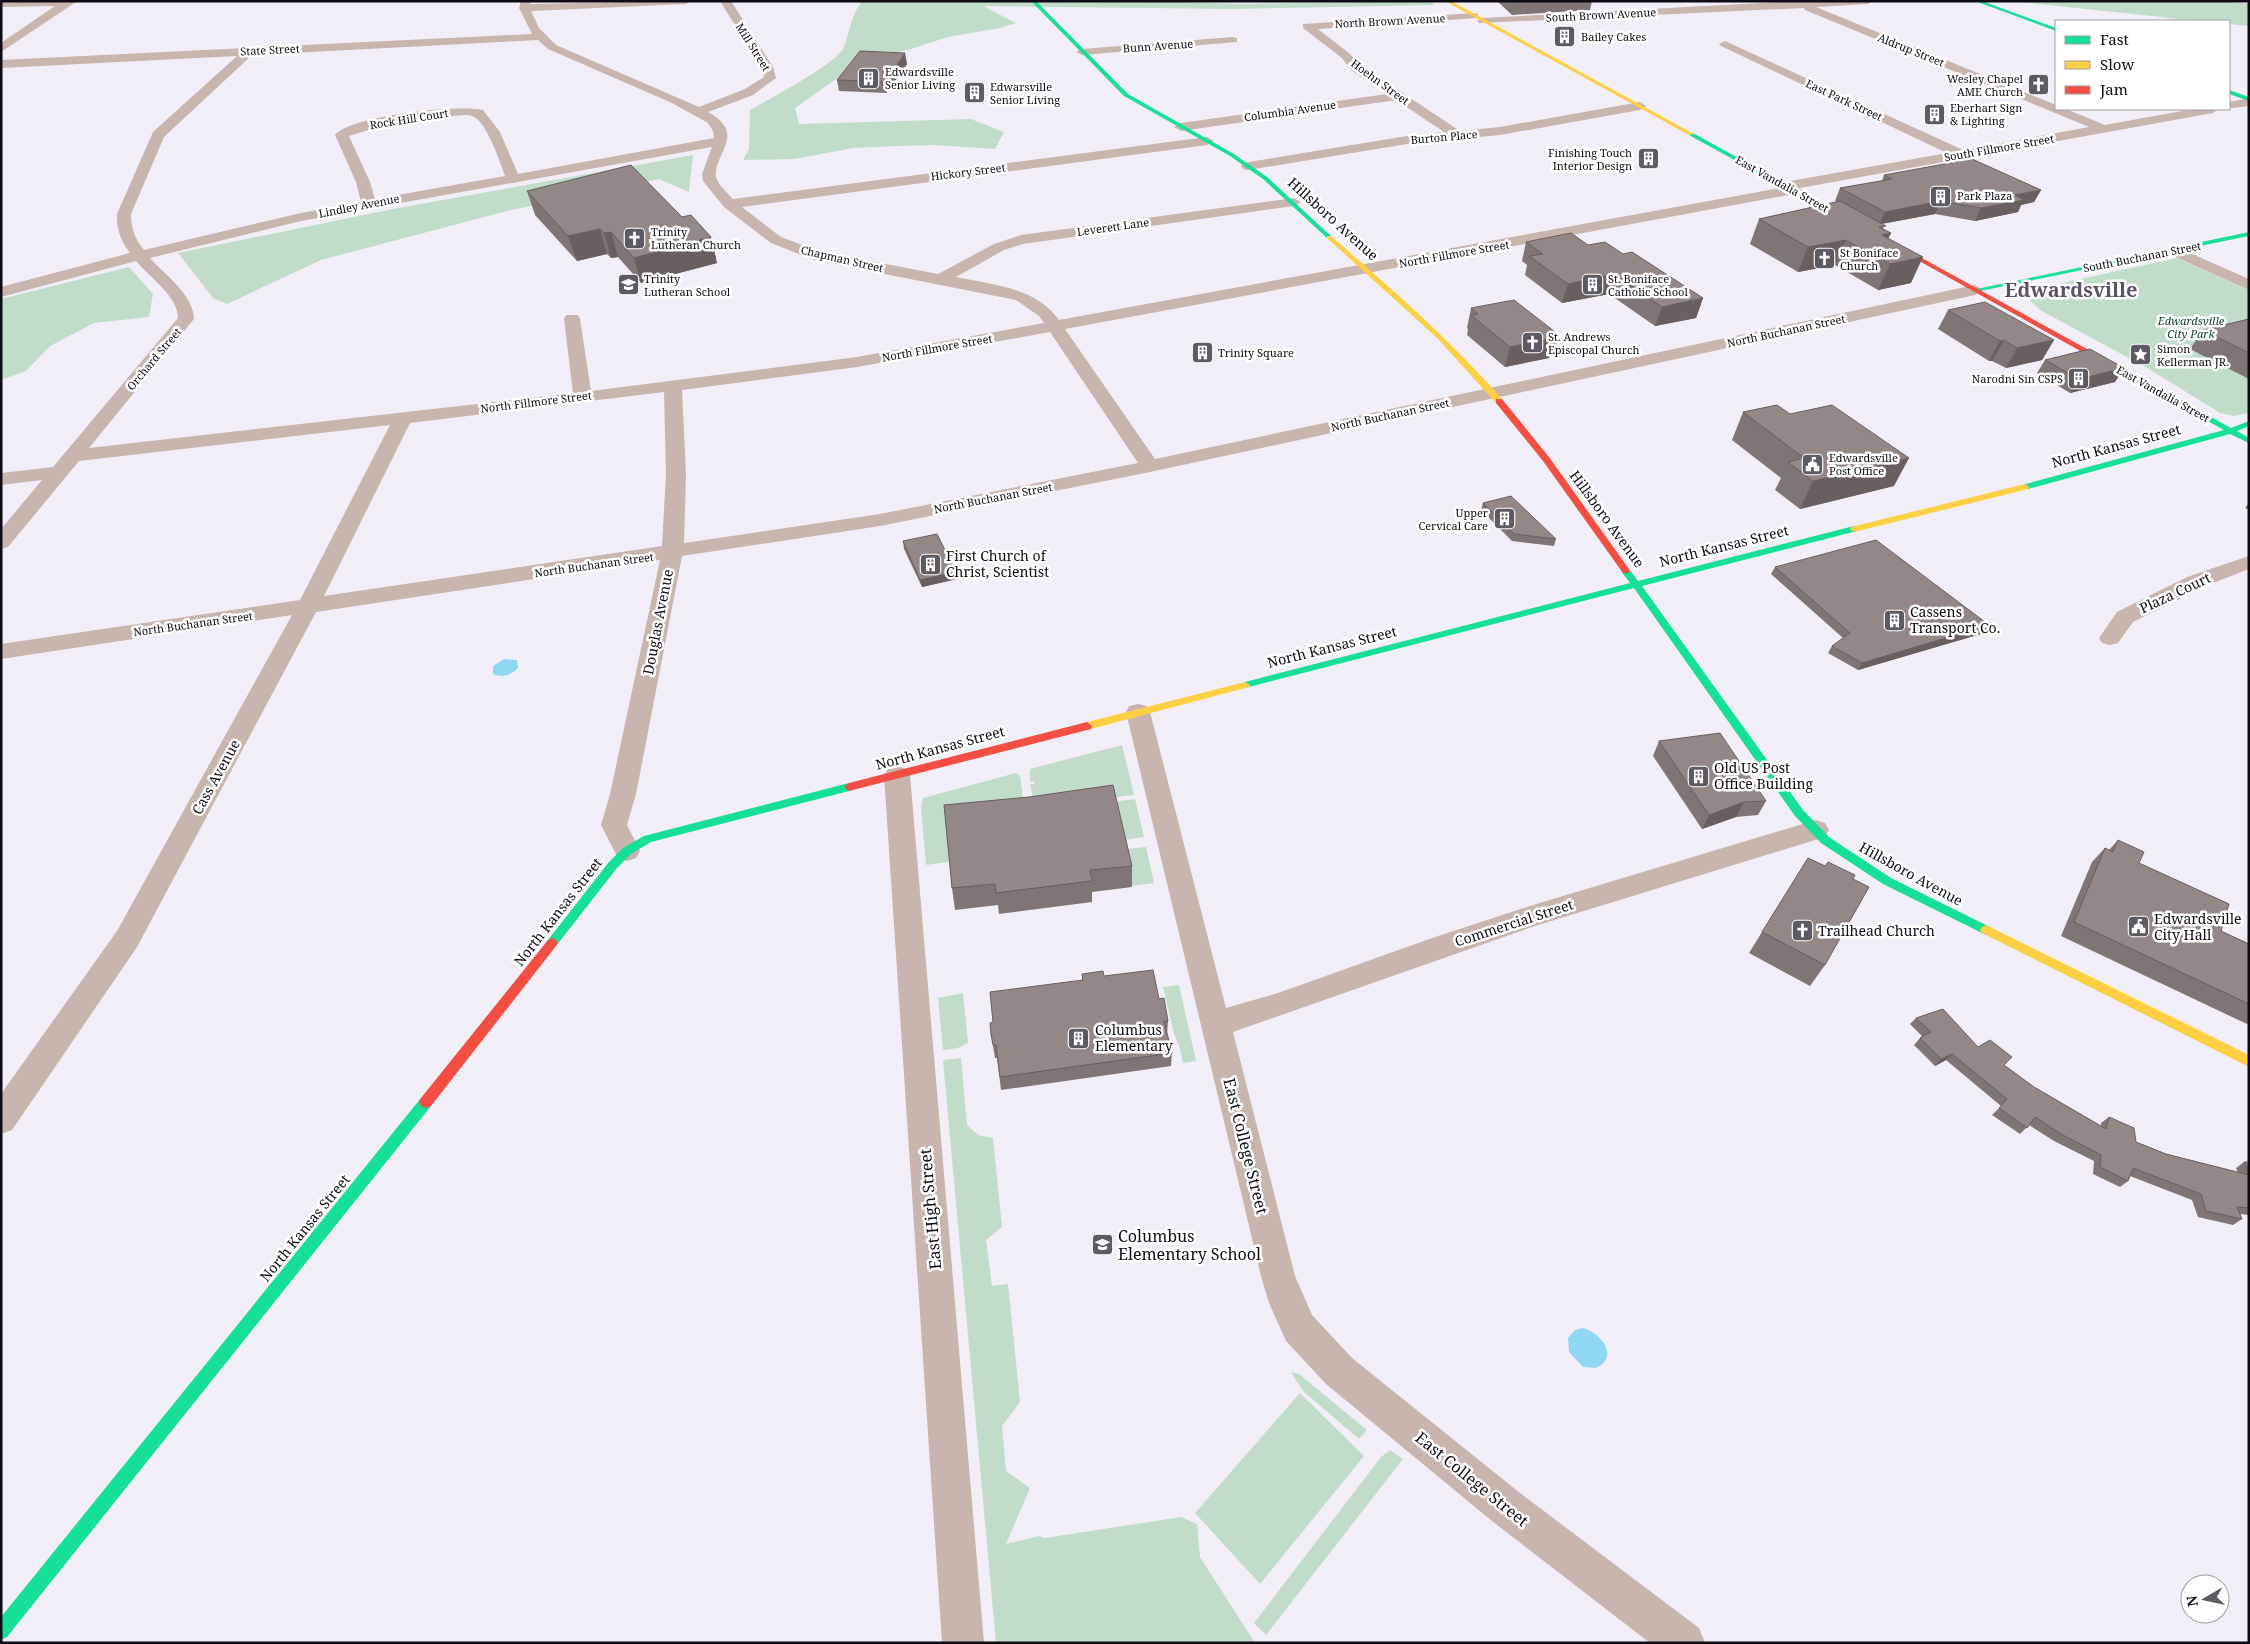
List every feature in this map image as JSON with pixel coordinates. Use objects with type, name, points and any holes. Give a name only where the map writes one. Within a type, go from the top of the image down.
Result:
[{"type":"street","points":[[686,1],[525,5],[539,37],[572,56],[700,111],[716,124],[720,132],[720,141]]},
{"type":"street","name":"Mill Street","points":[[700,111],[750,92],[770,78],[767,67],[724,1]]},
{"type":"street","name":"Hillsboro Avenue","points":[[1033,1],[1126,95],[1248,166],[1294,202],[1494,393],[1546,459],[1799,813],[1825,840],[1849,858],[1895,886],[2249,1061]]},
{"type":"street","name":"East Vandalia Street","points":[[1447,1],[1861,227]]},
{"type":"street","name":"South Brown Avenue","points":[[1479,19],[1868,1]]},
{"type":"street","points":[[1978,1],[2055,30]]},
{"type":"street","points":[[1,4],[71,2]]},
{"type":"street","points":[[1,49],[71,2]]},
{"type":"street","name":"Aldrup Street","points":[[1801,5],[2055,109]]},
{"type":"street","name":"North Brown Avenue","points":[[1307,26],[1479,19]]},
{"type":"street","name":"Hoehn Street","points":[[1307,26],[1346,56],[1355,67],[1457,135]]},
{"type":"street","name":"State Street","points":[[1,64],[539,37]]},
{"type":"street","name":"Bunn Avenue","points":[[1082,52],[1233,40]]},
{"type":"street","name":"East Park Street","points":[[1725,44],[1963,155]]},
{"type":"street","name":"Orchard Street","points":[[1,543],[186,319],[186,310],[181,301],[170,286],[132,246],[122,223],[129,200],[153,142],[167,125],[249,51]]},
{"type":"street","points":[[2230,92],[2249,101]]},
{"type":"street","name":"Columbia Avenue","points":[[1181,127],[1399,96]]},
{"type":"street","points":[[2230,106],[2249,101]]},
{"type":"street","name":"Burton Place","points":[[1248,166],[1407,140],[1500,131],[1640,106]]},
{"type":"street","name":"Aldrup Street","points":[[2058,110],[2104,129]]},
{"type":"street","name":"South Fillmore Street","points":[[1790,188],[2208,110]]},
{"type":"street","name":"Rock Hill Court","points":[[368,204],[363,182],[342,136],[349,130],[360,127],[448,112],[477,113],[484,119],[509,165],[512,177]]},
{"type":"street","name":"Lindley Avenue","points":[[1,292],[248,228],[512,177],[720,141]]},
{"type":"street","name":"Chapman Street","points":[[720,141],[719,150],[709,174],[710,181],[729,204],[776,240],[814,255],[940,280],[1002,290],[1022,297],[1045,312],[1150,466]]},
{"type":"street","name":"Hickory Street","points":[[729,204],[1207,141]]},
{"type":"street","name":"North Fillmore Street","points":[[74,456],[583,397],[857,362],[1366,270],[1790,188]]},
{"type":"street","name":"Leverett Lane","points":[[940,280],[1000,247],[1022,240],[1294,202]]},
{"type":"street","name":"South Buchanan Street","points":[[1975,290],[2174,251],[2249,234]]},
{"type":"street","name":"East Vandalia Street","points":[[1878,236],[2249,441]]},
{"type":"street","points":[[2174,251],[2249,286]]},
{"type":"street","name":"North Buchanan Street","points":[[1,652],[672,553],[880,520],[1150,466],[1975,290]]},
{"type":"street","points":[[572,319],[583,397]]},
{"type":"street","name":"Douglas Avenue","points":[[627,851],[614,825],[623,794],[672,553],[675,526],[676,474],[673,386]]},
{"type":"street","name":"Cass Avenue","points":[[1,1120],[127,939],[337,553],[402,418]]},
{"type":"street","name":"North Kansas Street","points":[[1,1632],[517,989],[613,865],[627,851],[648,839],[1635,584],[2023,487],[2231,431],[2249,424]]},
{"type":"street","points":[[1,479],[61,472]]},
{"type":"street","name":"Plaza Court","points":[[2110,638],[2125,617],[2195,582],[2249,562]]},
{"type":"street","name":"East College Street","points":[[1138,712],[1278,1276],[1287,1303],[1299,1328],[1339,1371],[1506,1507],[1684,1643]]},
{"type":"street","name":"East High Street","points":[[897,775],[963,1643]]},
{"type":"street","name":"Commercial Street","points":[[1214,1022],[1236,1019],[1280,1005],[1445,945],[1533,916],[1816,830]]},
{"type":"green space","points":[[849,1],[1157,1],[1238,4],[1428,1],[1435,5],[1233,9],[983,6],[1016,23],[1000,28],[948,37],[911,49],[863,60],[795,108],[799,124],[971,119],[1004,132],[995,149],[936,145],[897,146],[853,148],[795,159],[743,160],[749,149],[750,110],[800,81],[837,56],[843,49],[852,19],[861,3]]},
{"type":"green space","points":[[2011,1],[2223,1],[2249,4],[2249,26],[2230,24],[2230,20],[2189,20]]},
{"type":"green space","points":[[693,155],[689,192],[659,179],[507,211],[321,260],[227,304],[213,298],[178,253],[398,208]]},
{"type":"green space","name":"Edwardsville City Park","points":[[2177,258],[2249,290],[2249,413],[2234,416],[2220,413],[2149,369],[2040,310],[2030,300],[2031,295],[2048,286]]},
{"type":"green space","points":[[129,267],[153,294],[149,317],[94,323],[50,346],[26,371],[1,380],[1,299]]},
{"type":"green space","points":[[1122,745],[1134,795],[1035,807],[1030,784],[1034,784],[1034,781],[1030,782],[1030,769]]},
{"type":"green space","points":[[1016,773],[1020,776],[1025,813],[948,862],[926,865],[921,807],[923,798]]},
{"type":"green space","points":[[1135,799],[1144,837],[1124,840],[1036,811]]},
{"type":"green space","points":[[1146,847],[1154,883],[1131,886],[1126,849]]},
{"type":"green space","points":[[1179,985],[1196,1061],[1183,1063],[1163,987]]},
{"type":"green space","points":[[963,993],[968,1043],[958,1048],[943,1050],[938,998]]},
{"type":"green space","points":[[961,1058],[967,1125],[978,1135],[993,1138],[1002,1227],[986,1240],[992,1286],[1008,1284],[1020,1402],[1002,1426],[1006,1471],[1030,1488],[1006,1544],[1039,1536],[1045,1538],[1181,1517],[1197,1524],[1200,1557],[1255,1643],[996,1643],[943,1060]]},
{"type":"green space","points":[[1291,1372],[1299,1374],[1367,1430],[1359,1439],[1303,1391]]},
{"type":"green space","points":[[1300,1393],[1364,1456],[1260,1584],[1195,1513]]},
{"type":"green space","points":[[1390,1450],[1403,1459],[1266,1635],[1254,1623],[1381,1457]]},
{"type":"water","points":[[504,659],[517,660],[518,668],[507,675],[493,674],[493,666]]},
{"type":"water","points":[[1582,1328],[1596,1334],[1605,1345],[1607,1358],[1596,1368],[1583,1367],[1569,1352],[1568,1338],[1575,1330]]},
{"type":"building","points":[[860,51],[905,53],[885,82],[837,80]]},
{"type":"building","name":"Park Plaza","points":[[1972,159],[2041,190],[2015,195],[2024,200],[1981,208],[1941,201],[1885,212],[1840,188],[1892,179],[1884,175]]},
{"type":"building","points":[[631,165],[682,217],[691,215],[711,237],[634,258],[611,232],[604,233],[600,229],[568,236],[527,191]]},
{"type":"building","points":[[1840,201],[1886,226],[1879,227],[1891,233],[1882,235],[1923,257],[1890,264],[1846,240],[1808,247],[1759,219]]},
{"type":"building","points":[[1571,233],[1588,245],[1605,242],[1623,254],[1632,252],[1703,298],[1662,307],[1614,274],[1568,284],[1529,256],[1543,254],[1526,242]]},
{"type":"building","points":[[1514,300],[1559,335],[1553,336],[1555,338],[1510,347],[1471,315],[1478,314],[1471,308]]},
{"type":"building","points":[[1985,302],[2054,340],[2017,348],[2004,340],[2000,341],[1948,310]]},
{"type":"building","points":[[2249,319],[2249,353],[2203,330]]},
{"type":"building","points":[[2090,349],[2124,368],[2079,379],[2045,360]]},
{"type":"building","points":[[1777,405],[1790,414],[1832,405],[1909,458],[1813,481],[1788,462],[1804,458],[1743,412]]},
{"type":"building","points":[[1511,496],[1556,539],[1514,534],[1483,503]]},
{"type":"building","name":"First Church of Christ, Scientist","points":[[937,534],[956,572],[920,580],[903,541]]},
{"type":"building","name":"Cassens Transport Co.","points":[[1876,540],[1989,625],[1862,663],[1832,646],[1850,633],[1775,567]]},
{"type":"building","name":"Old US Post Office Building","points":[[1720,733],[1766,801],[1744,802],[1709,815],[1659,741]]},
{"type":"building","points":[[1113,785],[1132,866],[1090,870],[1092,881],[996,893],[995,884],[952,888],[944,805],[1029,797]]},
{"type":"building","name":"Edwardsville City Hall","points":[[2118,840],[2144,852],[2139,863],[2229,904],[2221,931],[2249,944],[2249,1004],[2074,922],[2105,848],[2113,852]]},
{"type":"building","name":"Trailhead Church","points":[[1808,858],[1825,866],[1828,862],[1855,875],[1853,879],[1869,887],[1825,965],[1762,932]]},
{"type":"building","name":"Columbus Elementary","points":[[1153,970],[1159,999],[1164,998],[1168,1021],[1164,1021],[1172,1053],[1000,1077],[996,1045],[993,1045],[991,1034],[990,1023],[993,1022],[990,992],[1083,980],[1082,974],[1103,971],[1104,976]]},
{"type":"building","points":[[1943,1009],[1978,1047],[1990,1040],[2012,1057],[2004,1065],[2034,1087],[2106,1129],[2109,1117],[2134,1128],[2136,1142],[2166,1154],[2249,1175],[2249,1208],[2237,1207],[2242,1219],[2206,1211],[2201,1194],[2133,1168],[2128,1181],[2100,1167],[2101,1155],[2061,1134],[2035,1117],[2027,1128],[1999,1108],[2007,1099],[1952,1054],[1941,1059],[1920,1038],[1931,1032],[1916,1018]]},
{"type":"building","points":[[2244,1162],[2249,1162],[2249,1171]]},
{"type":"traffic: fast","points":[[1033,1],[1126,95],[1232,155],[1265,178],[1329,237]]},
{"type":"traffic: fast","points":[[1977,1],[2055,30]]},
{"type":"traffic: fast","points":[[2230,92],[2249,99]]},
{"type":"traffic: fast","points":[[1691,134],[1853,223]]},
{"type":"traffic: fast","points":[[1975,290],[2249,234]]},
{"type":"traffic: fast","points":[[2112,365],[2249,441]]},
{"type":"traffic: fast","points":[[2025,487],[2231,431],[2249,423]]},
{"type":"traffic: fast","points":[[1245,685],[1854,529]]},
{"type":"traffic: fast","points":[[1626,571],[1799,813],[1825,840],[1887,881],[1986,930]]},
{"type":"traffic: fast","points":[[552,943],[613,865],[627,851],[648,839],[849,787]]},
{"type":"traffic: fast","points":[[1,1631],[426,1102]]},
{"type":"traffic: slow","points":[[1447,1],[1691,134]]},
{"type":"traffic: slow","points":[[1329,237],[1439,336],[1499,401]]},
{"type":"traffic: slow","points":[[1854,529],[2025,487]]},
{"type":"traffic: slow","points":[[1087,726],[1245,685]]},
{"type":"traffic: slow","points":[[1986,930],[2249,1061]]},
{"type":"traffic: jam","points":[[1889,242],[2112,365]]},
{"type":"traffic: jam","points":[[1499,401],[1546,459],[1626,571]]},
{"type":"traffic: jam","points":[[849,787],[1087,726]]},
{"type":"traffic: jam","points":[[426,1102],[552,943]]},
{"type":"place","name":"Bailey Cakes","points":[[1565,37]]},
{"type":"place","name":"Edwardsville Senior Living","points":[[869,78]]},
{"type":"place","name":"Wesley Chapel AME Church","points":[[2039,85]]},
{"type":"place","name":"Edwarsville Senior Living","points":[[974,93]]},
{"type":"place","name":"Eberhart Sign & Lighting","points":[[1934,114]]},
{"type":"place","name":"Finishing Touch Interior Design","points":[[1648,159]]},
{"type":"place","name":"Park Plaza","points":[[1941,196]]},
{"type":"place","name":"Trinity Lutheran Church","points":[[635,238]]},
{"type":"place","name":"St Boniface Church","points":[[1824,259]]},
{"type":"place","name":"Trinity Lutheran School","points":[[628,285]]},
{"type":"place","name":"St. Boniface Catholic School","points":[[1592,285]]},
{"type":"place","name":"St. Andrews Episcopal Church","points":[[1532,343]]},
{"type":"place","name":"Trinity Square","points":[[1202,353]]},
{"type":"place","name":"Simon Kellerman JR.","points":[[2141,355]]},
{"type":"place","name":"Narodni Sin CSPS","points":[[2079,379]]},
{"type":"place","name":"Edwardsville Post Office","points":[[1813,464]]},
{"type":"place","name":"Upper Cervical Care","points":[[1504,519]]},
{"type":"place","name":"First Church of Christ, Scientist","points":[[930,564]]},
{"type":"place","name":"Cassens Transport Co.","points":[[1894,620]]},
{"type":"place","name":"Old US Post Office Building","points":[[1698,776]]},
{"type":"place","name":"Edwardsville City Hall","points":[[2138,927]]},
{"type":"place","name":"Trailhead Church","points":[[1802,931]]},
{"type":"place","name":"Columbus Elementary","points":[[1079,1038]]},
{"type":"place","name":"Columbus Elementary School","points":[[1102,1245]]},
{"type":"district","name":"Edwardsville","points":[[2071,290]]}]
